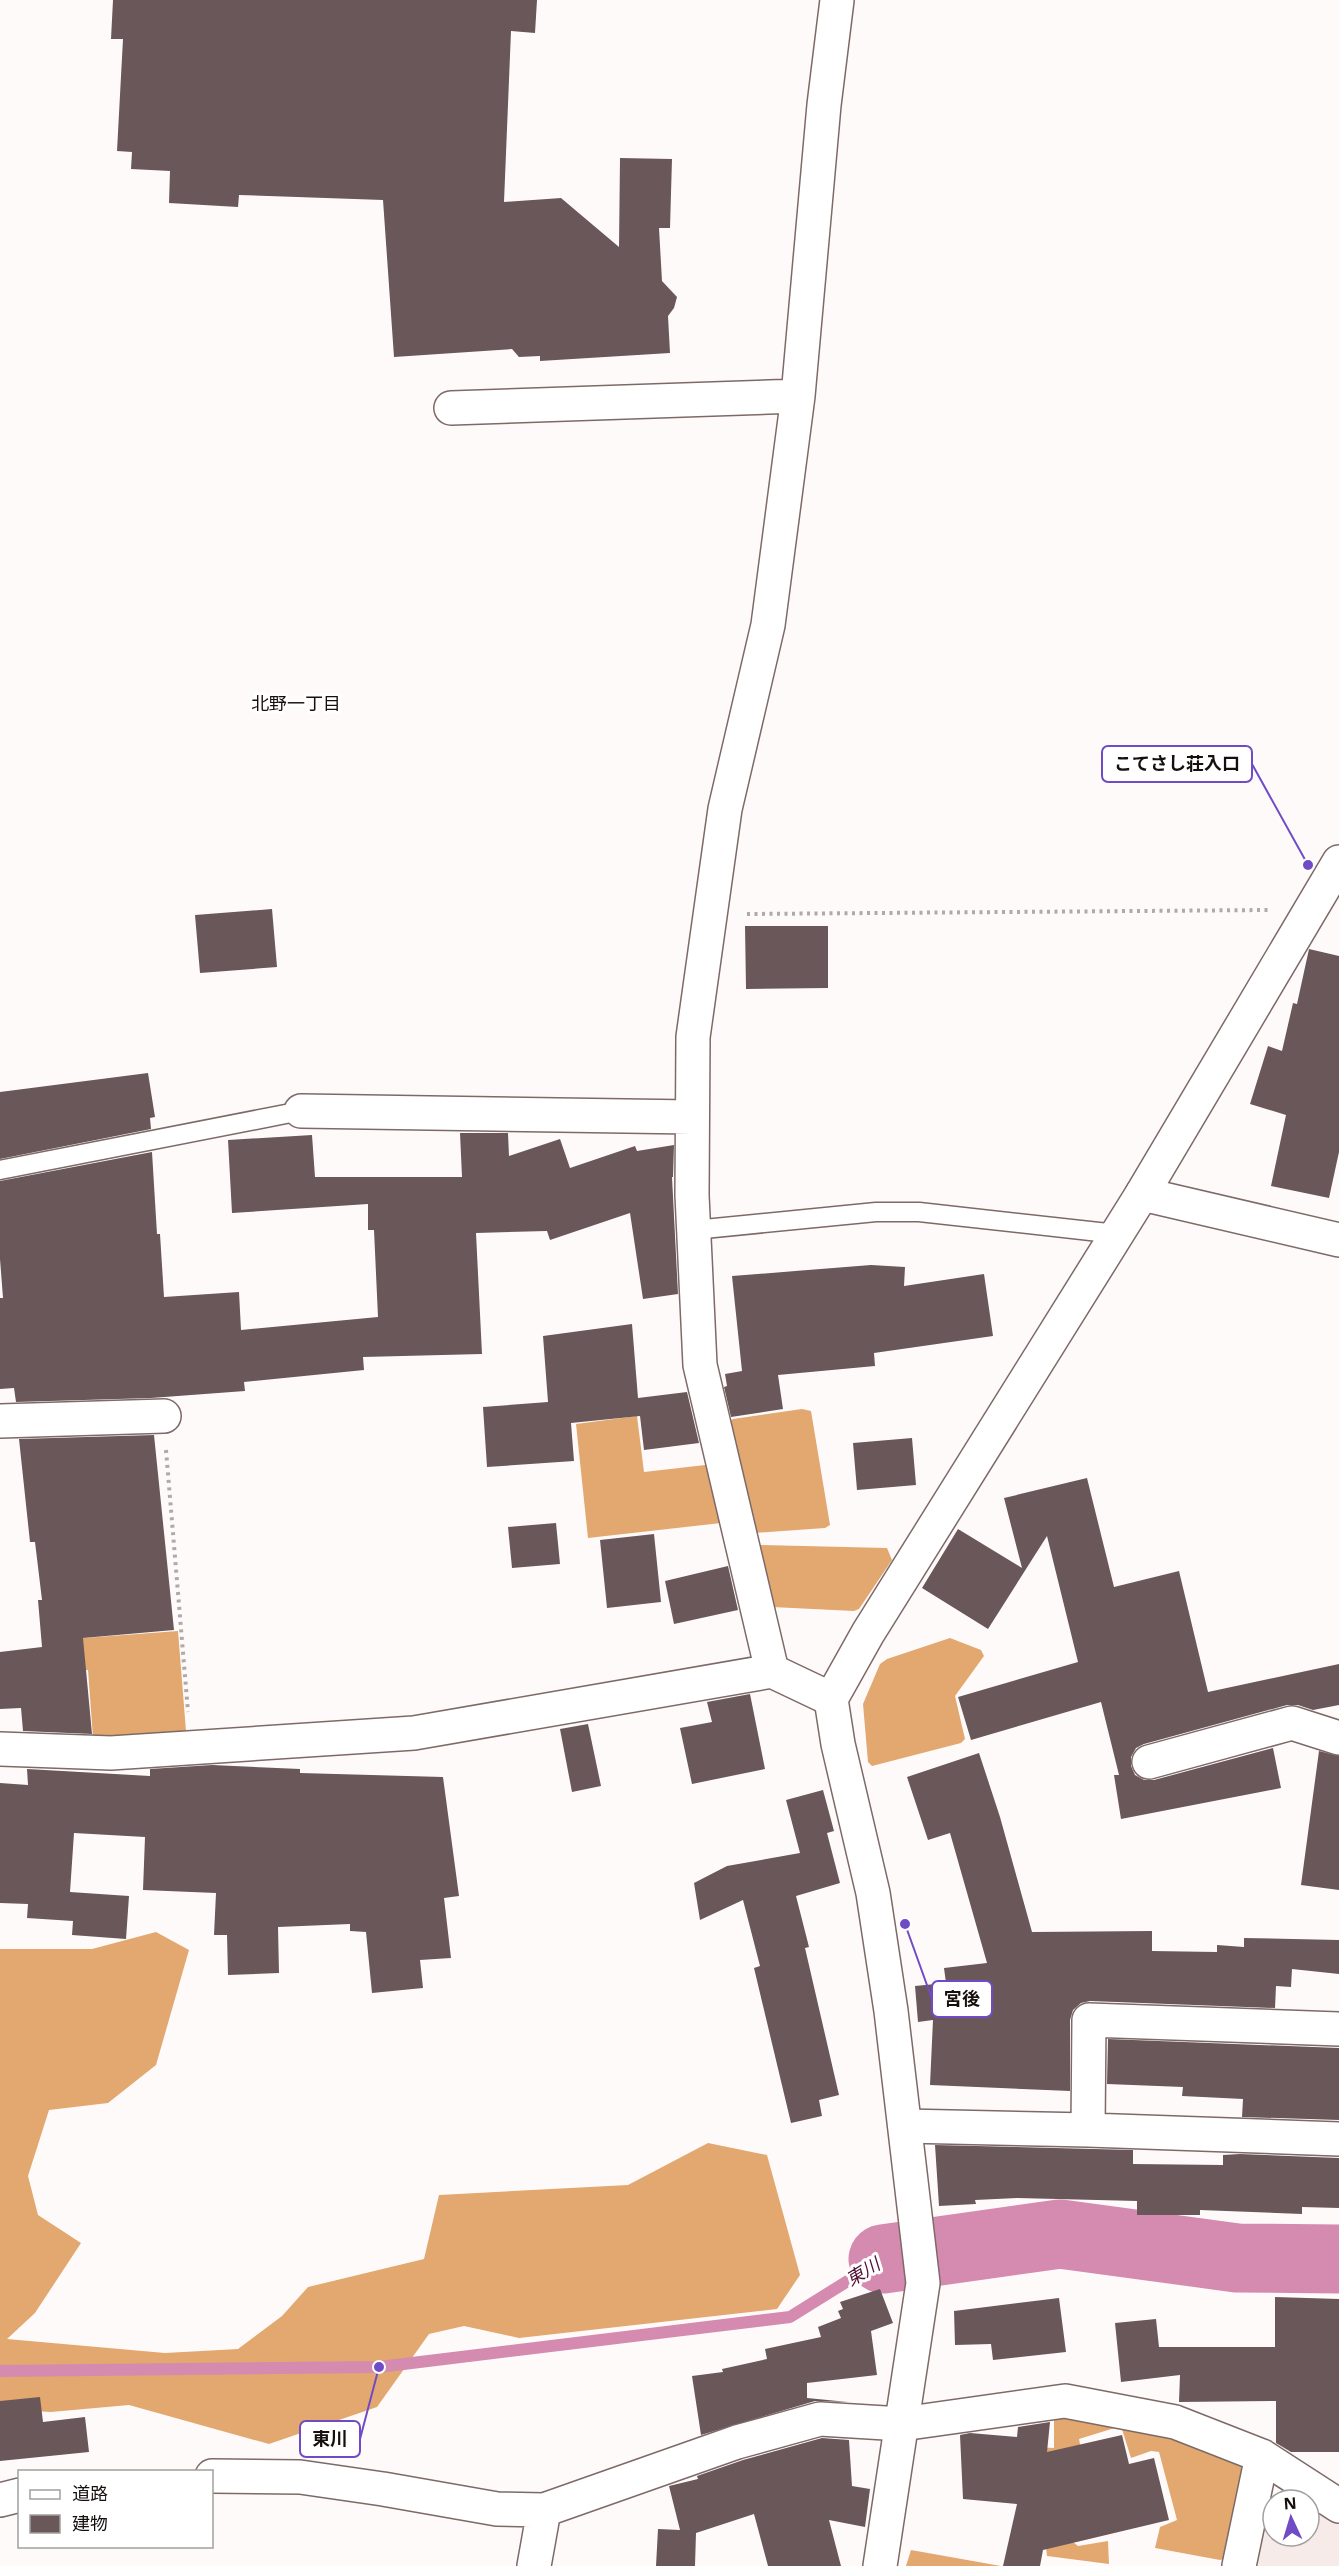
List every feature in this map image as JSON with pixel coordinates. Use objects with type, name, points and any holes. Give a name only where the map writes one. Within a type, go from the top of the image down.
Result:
[{"type":"street","points":[[772,1671],[700,1365],[694,1230],[693,1036],[725,809],[768,625],[798,396],[824,105],[837,0]]},
{"type":"street","points":[[451,408],[798,396]]},
{"type":"street","points":[[880,2566],[923,2283],[891,2011],[873,1893],[837,1744],[831,1699],[868,1633],[1142,1194],[1339,862]]},
{"type":"street","points":[[301,1111],[692,1117]]},
{"type":"street","points":[[1142,1194],[1339,1240]]},
{"type":"street","points":[[0,1421],[164,1416]]},
{"type":"street","points":[[0,1749],[111,1753],[414,1733],[772,1671],[831,1699]]},
{"type":"street","points":[[1149,1761],[1292,1724],[1339,1738]]},
{"type":"street","points":[[1088,2130],[1089,2020],[1339,2029]]},
{"type":"street","points":[[905,2127],[1088,2130],[1339,2139]]},
{"type":"street","points":[[213,2476],[300,2477],[383,2488],[497,2509],[544,2510],[737,2442],[820,2418],[902,2424],[1065,2401],[1175,2422],[1262,2456],[1339,2506]]},
{"type":"street","points":[[1239,2566],[1262,2456]]},
{"type":"street","points":[[0,2500],[18,2496]]},
{"type":"street","points":[[534,2566],[544,2510]]},
{"type":"lane","points":[[0,1170],[301,1111]]},
{"type":"lane","points":[[694,1230],[876,1212],[919,1212],[1117,1234]]},
{"type":"path","points":[[710,914],[1309,910]]},
{"type":"path","points":[[164,1416],[190,1748]]},
{"type":"shaded area","points":[[802,1409],[811,1411],[830,1525],[825,1528],[754,1533],[729,1422],[733,1419]]},
{"type":"shaded area","points":[[637,1416],[644,1472],[714,1464],[721,1523],[588,1538],[576,1424]]},
{"type":"shaded area","points":[[760,1545],[887,1548],[892,1560],[859,1609],[854,1611],[772,1607],[754,1551]]},
{"type":"shaded area","points":[[178,1631],[186,1731],[93,1738],[88,1670],[47,1672],[44,1641]]},
{"type":"shaded area","points":[[950,1638],[981,1650],[984,1656],[955,1696],[965,1739],[961,1743],[872,1766],[868,1762],[863,1704],[880,1664],[887,1659]]},
{"type":"shaded area","points":[[156,1932],[189,1950],[156,2065],[108,2103],[49,2110],[28,2176],[38,2215],[81,2243],[35,2313],[7,2339],[165,2353],[238,2349],[282,2316],[308,2287],[424,2259],[439,2195],[628,2185],[708,2143],[767,2155],[800,2275],[777,2309],[519,2338],[464,2326],[429,2334],[377,2407],[269,2444],[129,2405],[51,2412],[0,2409],[0,1949],[92,1949]]},
{"type":"shaded area","points":[[1054,2414],[1170,2429],[1244,2461],[1247,2468],[1227,2558],[1220,2560],[1155,2548],[1160,2527],[1177,2520],[1159,2452],[1151,2451],[1131,2458],[1121,2426],[1079,2439],[1085,2469],[1073,2542],[1078,2546],[1108,2541],[1109,2564],[1047,2556],[1035,2447],[1054,2448]]},
{"type":"shaded area","points":[[1321,2514],[1339,2525],[1339,2566],[1257,2566],[1261,2546],[1261,2548],[1321,2548]]},
{"type":"shaded area","points":[[911,2550],[1001,2566],[906,2566]]},
{"type":"building","points":[[113,0],[537,0],[535,33],[511,31],[504,202],[561,198],[619,247],[620,158],[672,159],[670,228],[659,228],[662,281],[677,297],[674,308],[668,316],[670,353],[540,361],[540,356],[519,357],[512,349],[394,357],[383,200],[239,195],[238,207],[169,203],[170,171],[131,169],[132,152],[117,151],[123,39],[111,39]]},
{"type":"building","points":[[272,909],[277,967],[200,973],[195,915]]},
{"type":"building","points":[[745,926],[828,926],[828,988],[746,989]]},
{"type":"building","points":[[1309,949],[1339,956],[1339,1152],[1329,1198],[1271,1186],[1286,1115],[1250,1104],[1268,1046],[1282,1051],[1293,1003],[1297,1004]]},
{"type":"building","points":[[148,1073],[155,1117],[150,1118],[151,1129],[0,1159],[0,1092]]},
{"type":"building","points":[[460,1133],[508,1133],[509,1156],[560,1139],[570,1168],[635,1146],[637,1151],[674,1145],[672,1177],[678,1294],[643,1299],[630,1213],[550,1240],[547,1231],[476,1233],[482,1354],[363,1357],[364,1370],[244,1382],[245,1391],[151,1398],[16,1402],[14,1388],[0,1389],[0,1298],[3,1298],[0,1259],[0,1181],[152,1152],[164,1297],[239,1292],[241,1330],[378,1317],[374,1230],[368,1230],[368,1204],[232,1213],[228,1140],[312,1135],[315,1177],[462,1177]]},
{"type":"building","points":[[871,1265],[905,1267],[904,1286],[984,1274],[993,1336],[874,1353],[875,1366],[778,1375],[783,1409],[731,1417],[724,1387],[727,1386],[725,1374],[742,1371],[732,1276]]},
{"type":"building","points":[[632,1324],[638,1398],[687,1392],[699,1443],[644,1450],[640,1416],[571,1423],[574,1461],[487,1467],[483,1407],[548,1402],[543,1336]]},
{"type":"building","points":[[154,1435],[174,1630],[83,1638],[92,1734],[23,1731],[21,1708],[0,1709],[0,1652],[42,1647],[38,1600],[42,1600],[35,1542],[30,1542],[19,1439]]},
{"type":"building","points":[[912,1438],[916,1485],[857,1490],[853,1443]]},
{"type":"building","points":[[1087,1478],[1114,1587],[1179,1571],[1208,1692],[1339,1664],[1339,1705],[1313,1710],[1298,1705],[1287,1705],[1144,1744],[1136,1748],[1131,1757],[1131,1766],[1135,1775],[1144,1780],[1154,1780],[1273,1748],[1281,1788],[1121,1819],[1114,1775],[1119,1775],[1101,1702],[971,1740],[958,1697],[1078,1662],[1047,1536],[988,1629],[922,1588],[958,1529],[1022,1568],[1004,1498]]},
{"type":"building","points":[[556,1523],[560,1564],[512,1568],[508,1527]]},
{"type":"building","points":[[654,1534],[661,1602],[607,1608],[600,1540]]},
{"type":"building","points":[[728,1566],[738,1610],[674,1624],[665,1581]]},
{"type":"building","points":[[750,1694],[765,1769],[692,1784],[680,1728],[712,1722],[707,1702]]},
{"type":"building","points":[[588,1724],[601,1786],[572,1792],[560,1729]]},
{"type":"building","points":[[1319,1751],[1339,1756],[1339,1890],[1301,1885]]},
{"type":"building","points":[[979,1753],[1000,1817],[1032,1932],[1152,1931],[1152,1951],[1217,1952],[1217,1945],[1244,1947],[1244,1938],[1339,1940],[1339,1974],[1292,1969],[1291,1987],[1276,1986],[1275,2008],[1090,2001],[1081,2003],[1073,2010],[1070,2020],[1070,2091],[930,2085],[933,2020],[918,2022],[915,1986],[946,1983],[944,1968],[987,1963],[950,1833],[928,1840],[907,1777]]},
{"type":"building","points":[[212,1765],[300,1769],[300,1773],[443,1777],[459,1896],[444,1898],[451,1958],[420,1960],[423,1988],[372,1993],[366,1932],[350,1931],[350,1924],[278,1927],[279,1973],[228,1975],[227,1935],[214,1935],[216,1893],[143,1890],[145,1837],[74,1833],[70,1892],[129,1896],[126,1939],[72,1935],[73,1921],[27,1918],[28,1904],[0,1903],[0,1783],[28,1785],[27,1769],[150,1776],[150,1769]]},
{"type":"building","points":[[823,1790],[834,1831],[827,1833],[840,1883],[796,1896],[809,1947],[805,1948],[839,2095],[819,2100],[822,2116],[791,2123],[754,1968],[760,1966],[743,1900],[700,1920],[694,1883],[727,1866],[800,1853],[786,1800]]},
{"type":"building","points":[[1108,2039],[1339,2048],[1339,2120],[1242,2117],[1243,2099],[1182,2096],[1183,2087],[1107,2084]]},
{"type":"building","points":[[935,2145],[1133,2150],[1133,2164],[1223,2165],[1223,2155],[1240,2154],[1339,2158],[1339,2208],[1302,2207],[1302,2214],[1200,2210],[1200,2215],[1137,2215],[1137,2201],[1017,2198],[975,2200],[976,2204],[939,2206]]},
{"type":"building","points":[[880,2289],[893,2323],[871,2331],[877,2375],[807,2383],[807,2398],[848,2402],[815,2401],[701,2435],[692,2376],[723,2372],[722,2369],[767,2359],[765,2349],[821,2337],[818,2327],[841,2318],[838,2311],[843,2309],[840,2302]]},
{"type":"building","points":[[1275,2297],[1339,2299],[1339,2452],[1291,2452],[1276,2443],[1276,2401],[1179,2402],[1180,2375],[1121,2382],[1115,2323],[1156,2319],[1159,2347],[1275,2347]]},
{"type":"building","points":[[1059,2298],[1066,2352],[993,2360],[991,2344],[955,2345],[954,2311]]},
{"type":"building","points":[[40,2397],[43,2422],[85,2417],[89,2452],[0,2461],[0,2401]]},
{"type":"building","points":[[1050,2422],[1047,2452],[1122,2435],[1129,2464],[1154,2458],[1169,2520],[1043,2550],[1040,2566],[1003,2566],[1017,2504],[963,2499],[960,2435],[970,2433],[1017,2437],[1018,2427]]},
{"type":"building","points":[[822,2438],[849,2440],[852,2486],[870,2489],[865,2527],[829,2520],[841,2566],[768,2566],[754,2514],[696,2533],[695,2566],[656,2566],[658,2529],[680,2530],[669,2486],[698,2479],[697,2476],[743,2460]]},
{"type":"waterway","name":"東川","points":[[883,2259],[1060,2234],[1237,2258],[1339,2259]]},
{"type":"waterway","name":"東川","points":[[0,2371],[379,2367],[790,2317],[883,2259]]},
{"type":"place","name":"こてさし荘入口","points":[[1308,865]]},
{"type":"place","name":"宮後","points":[[905,1924]]},
{"type":"place","name":"東川","points":[[379,2367]]},
{"type":"district","name":"北野一丁目","points":[[296,704]]}]
